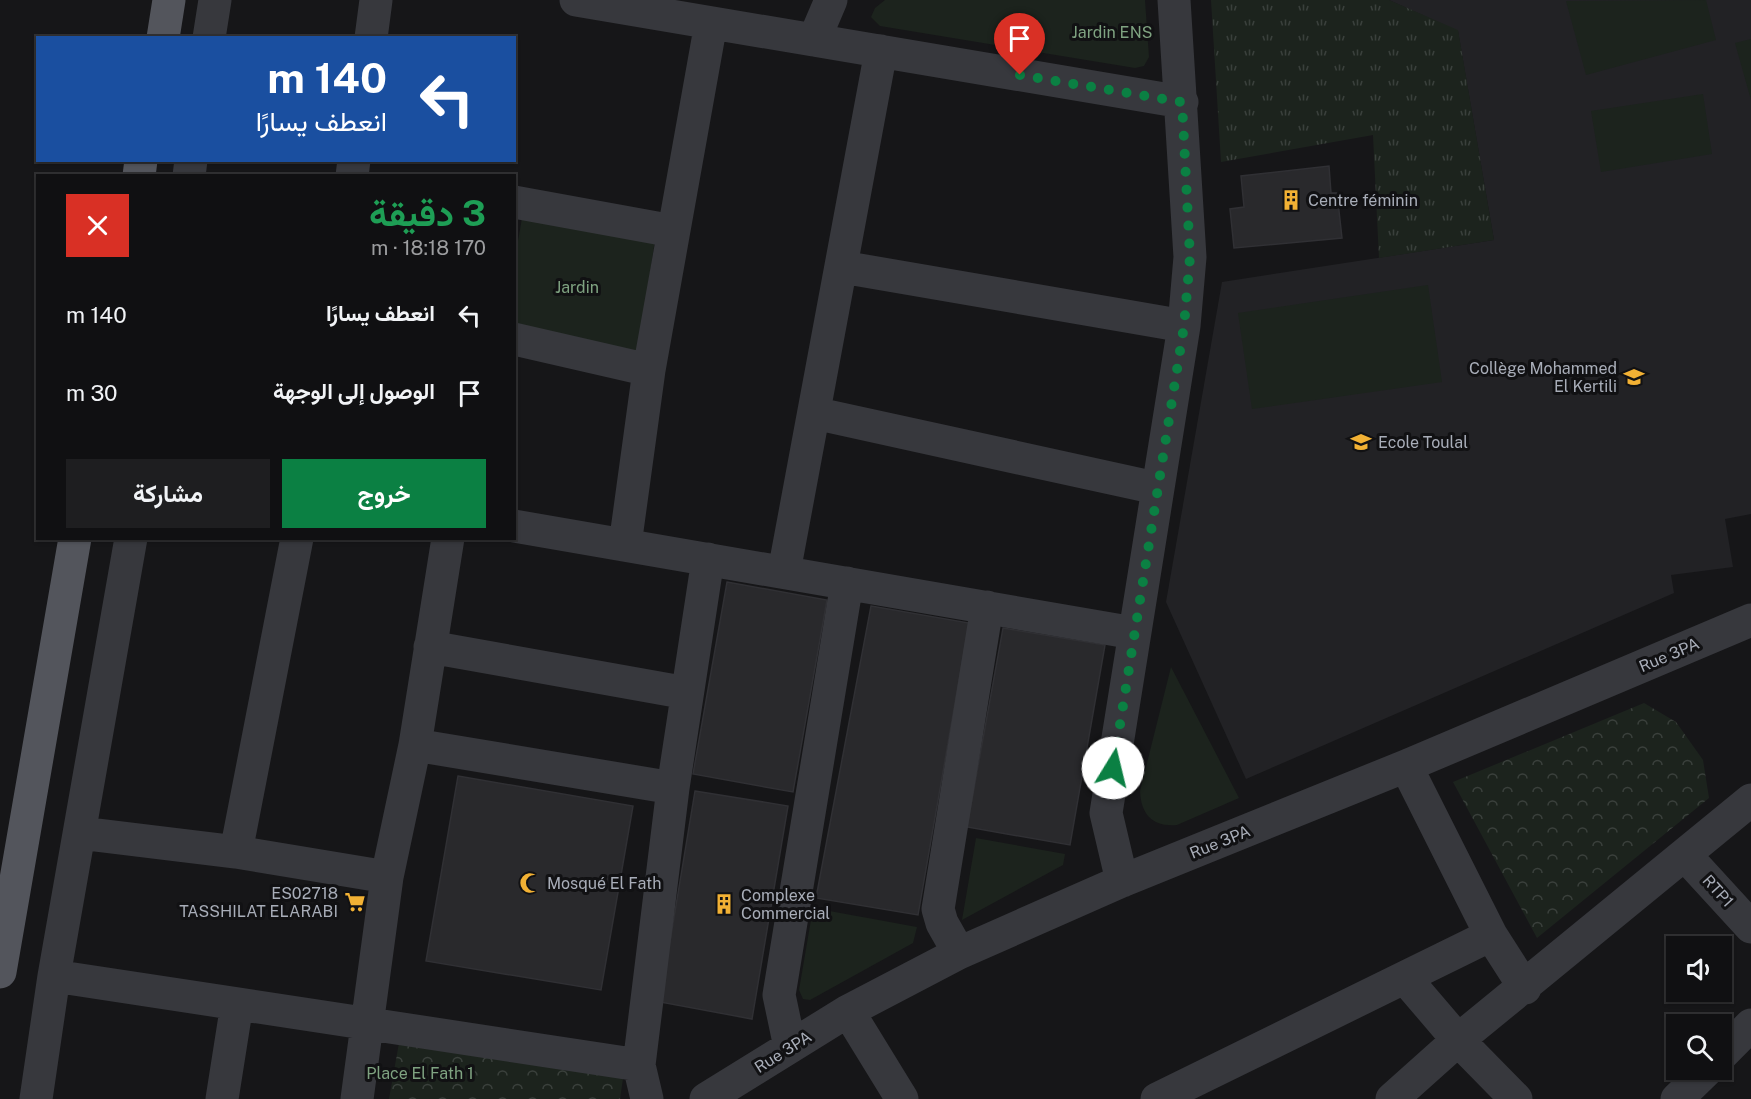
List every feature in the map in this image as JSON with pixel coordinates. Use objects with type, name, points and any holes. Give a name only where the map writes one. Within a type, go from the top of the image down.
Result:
[{"type":"main road","points":[[163,36],[169,0]]},
{"type":"main road","points":[[0,972],[75,540]]},
{"type":"street","points":[[210,36],[215,0]]},
{"type":"street","points":[[371,36],[376,0]]},
{"type":"street","points":[[576,0],[1182,102]]},
{"type":"street","points":[[814,40],[831,0]]},
{"type":"street","points":[[1122,881],[1106,813],[1156,488],[1184,326],[1190,257],[1174,0]]},
{"type":"street","points":[[625,545],[649,370],[711,23]]},
{"type":"street","points":[[784,572],[881,51]]},
{"type":"street","points":[[516,202],[673,231]]},
{"type":"street","points":[[842,267],[1184,326]]},
{"type":"street","points":[[516,339],[649,370]]},
{"type":"street","points":[[814,413],[1156,488]]},
{"type":"street","points":[[516,526],[1134,633]]},
{"type":"street","points":[[36,1099],[54,976],[131,540]]},
{"type":"street","points":[[236,852],[297,540]]},
{"type":"street","points":[[357,1099],[387,877],[415,745],[448,540]]},
{"type":"street","points":[[647,1099],[639,1065],[673,788],[708,559]]},
{"type":"street","points":[[790,1047],[779,995],[847,583]]},
{"type":"street","points":[[959,953],[942,923],[938,909],[987,608]]},
{"type":"street","name":"Rue 3PA","points":[[706,1099],[848,1011],[959,953],[1122,881],[1406,766],[1751,620]]},
{"type":"street","points":[[430,648],[687,693]]},
{"type":"street","points":[[415,745],[673,788]]},
{"type":"street","points":[[1406,766],[1491,935],[1525,988]]},
{"type":"street","points":[[1392,1099],[1458,1040],[1525,988],[1751,800]]},
{"type":"street","points":[[80,833],[236,852],[387,877]]},
{"type":"street","name":"RTP1","points":[[1685,855],[1751,927]]},
{"type":"street","points":[[1157,1099],[1491,935]]},
{"type":"street","points":[[54,976],[639,1065]]},
{"type":"street","points":[[1405,978],[1458,1040],[1516,1099]]},
{"type":"street","points":[[222,1099],[237,1004]]},
{"type":"street","points":[[848,1011],[902,1099]]},
{"type":"street","points":[[1732,1044],[1751,1025]]},
{"type":"street","points":[[1677,1099],[1697,1080]]},
{"type":"shaded area","points":[[1389,0],[1751,0],[1751,514],[1725,519],[1733,567],[1671,575],[1674,593],[1246,779],[1166,602],[1222,282],[1494,240],[1458,31]]},
{"type":"green space","name":"Jardin ENS","points":[[885,0],[1145,0],[1149,57],[1144,66],[1135,68],[880,26],[871,17],[875,8]]},
{"type":"green space","points":[[1211,0],[1389,0],[1458,30],[1494,240],[1379,258],[1373,135],[1221,162]]},
{"type":"green space","points":[[1706,0],[1716,40],[1586,75],[1566,1]]},
{"type":"green space","points":[[1751,39],[1751,100],[1735,43]]},
{"type":"green space","points":[[1703,94],[1712,154],[1601,172],[1591,111]]},
{"type":"green space","name":"Jardin","points":[[522,218],[655,240],[637,358],[516,335],[516,252]]},
{"type":"green space","points":[[1428,285],[1442,382],[1252,409],[1238,313]]},
{"type":"green space","points":[[1171,667],[1239,798],[1177,825],[1161,824],[1150,818],[1143,807],[1140,791]]},
{"type":"green space","points":[[1644,703],[1676,722],[1703,760],[1709,798],[1537,938],[1453,782]]},
{"type":"green space","points":[[976,838],[1065,854],[1063,865],[962,920]]},
{"type":"green space","points":[[813,908],[917,927],[913,943],[810,1000],[803,999],[799,990]]},
{"type":"green space","name":"Place El Fath 1","points":[[399,1043],[623,1078],[620,1099],[389,1099]]},
{"type":"building","name":"Centre féminin","points":[[1329,166],[1331,193],[1337,193],[1342,238],[1234,248],[1230,209],[1244,207],[1241,176]]},
{"type":"building","points":[[727,582],[827,600],[793,792],[693,774]]},
{"type":"building","points":[[871,606],[969,623],[918,915],[816,898]]},
{"type":"building","points":[[1003,628],[1105,645],[1070,845],[967,827]]},
{"type":"building","name":"Mosqué El Fath","points":[[458,776],[633,806],[601,990],[426,961]]},
{"type":"building","name":"Complexe Commercial","points":[[695,791],[788,806],[752,1019],[660,1002]]},
{"type":"place","name":"Centre féminin","points":[[1291,200]]},
{"type":"place","name":"Collège Mohammed El Kertili","points":[[1634,377]]},
{"type":"place","name":"Ecole Toulal","points":[[1361,442]]},
{"type":"place","name":"Mosqué El Fath","points":[[530,883]]},
{"type":"place","name":"ES02718 TASSHILAT ELARABI","points":[[355,902]]},
{"type":"place","name":"Complexe Commercial","points":[[724,904]]},
{"type":"route","points":[[1020,75],[1182,102],[1190,257],[1184,326],[1156,488],[1113,768]]}]
